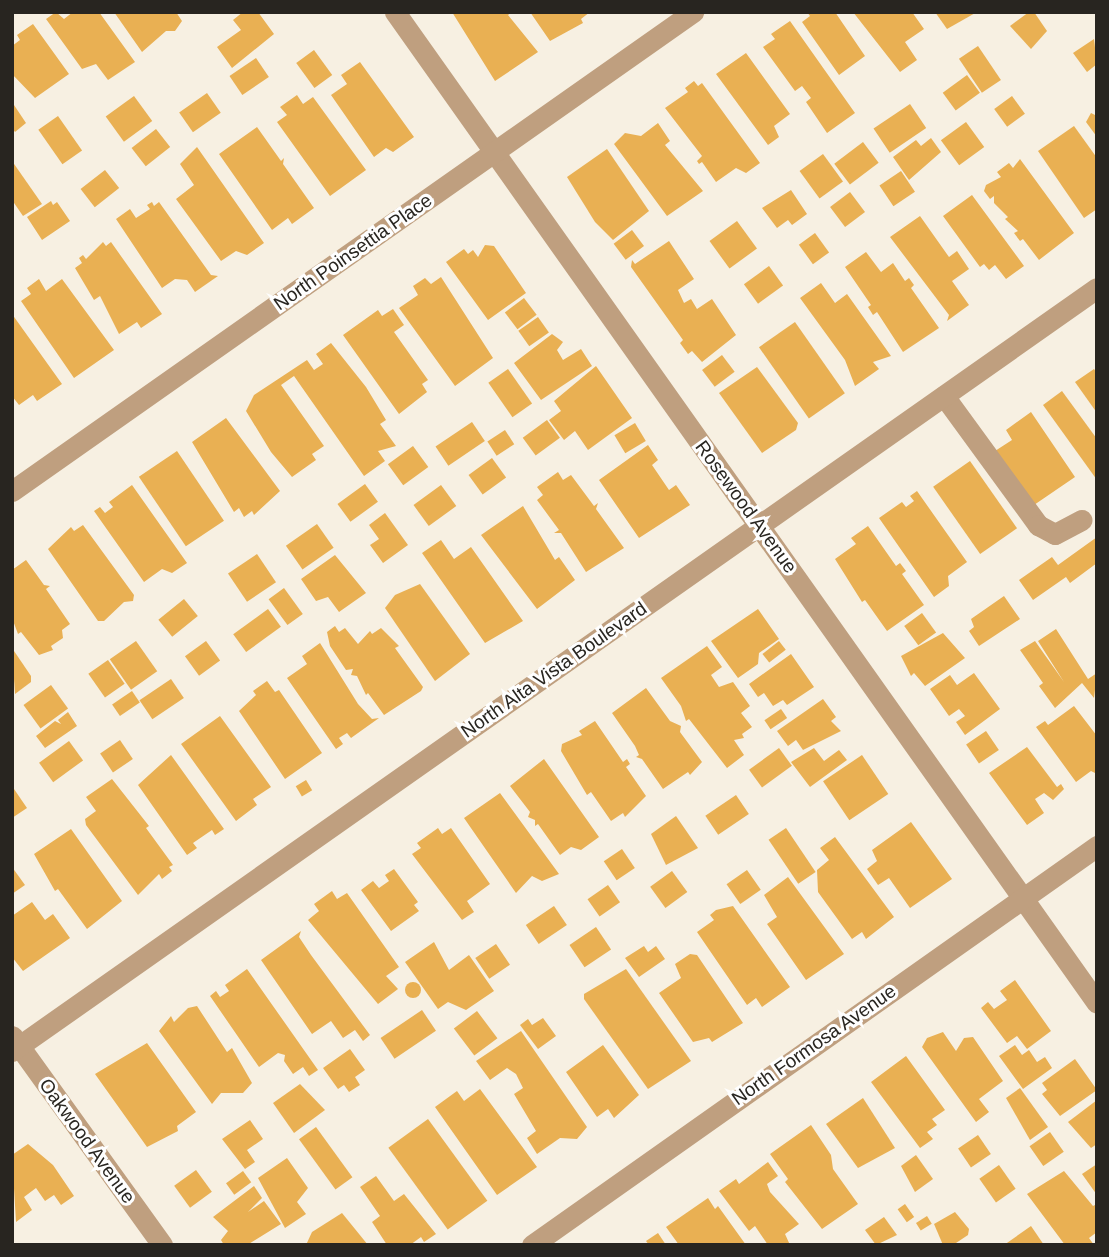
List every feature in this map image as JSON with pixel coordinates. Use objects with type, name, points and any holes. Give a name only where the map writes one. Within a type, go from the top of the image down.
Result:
[{"type":"street","name":"Rosewood Avenue","points":[[395,12],[1097,1003]]},
{"type":"street","name":"North Poinsettia Place","points":[[12,491],[693,12]]},
{"type":"street","name":"North Alta Vista Boulevard","points":[[15,1045],[1097,288]]},
{"type":"street","points":[[944,396],[1038,525],[1055,534],[1081,520]]},
{"type":"street","name":"North Formosa Avenue","points":[[532,1245],[1097,845]]},
{"type":"street","name":"Oakwood Avenue","points":[[15,1045],[162,1245]]},
{"type":"building","points":[[56,12],[64,19],[73,12],[99,12],[135,62],[108,80],[96,64],[82,69],[46,19]]},
{"type":"building","points":[[114,12],[176,12],[182,21],[175,31],[166,31],[142,52]]},
{"type":"building","points":[[243,12],[258,12],[274,34],[232,68],[217,47],[241,30],[233,20]]},
{"type":"building","points":[[452,12],[512,12],[508,15],[538,52],[495,81]]},
{"type":"building","points":[[530,12],[590,12],[581,19],[583,23],[550,41]]},
{"type":"building","points":[[807,12],[835,12],[865,56],[839,75],[802,22],[810,16]]},
{"type":"building","points":[[853,12],[912,12],[924,29],[905,42],[917,60],[900,72]]},
{"type":"building","points":[[935,12],[977,12],[947,29]]},
{"type":"building","points":[[1029,12],[1034,12],[1047,31],[1031,49],[1010,26]]},
{"type":"building","points":[[790,21],[855,113],[827,133],[806,102],[811,98],[802,86],[795,91],[763,47],[775,39],[771,34]]},
{"type":"building","points":[[33,24],[69,74],[35,98],[12,74],[12,46],[20,40],[17,35]]},
{"type":"building","points":[[1094,39],[1097,64],[1087,72],[1073,53]]},
{"type":"building","points":[[978,46],[1001,80],[982,93],[959,59]]},
{"type":"building","points":[[314,50],[332,75],[314,88],[296,63]]},
{"type":"building","points":[[746,53],[790,114],[774,126],[779,137],[768,145],[716,74]]},
{"type":"building","points":[[256,58],[269,77],[242,95],[229,76]]},
{"type":"building","points":[[360,62],[414,137],[393,152],[386,148],[374,157],[331,95],[347,84],[341,75]]},
{"type":"building","points":[[967,75],[980,93],[956,110],[943,93]]},
{"type":"building","points":[[694,81],[698,86],[702,83],[760,163],[746,173],[736,168],[716,182],[702,162],[699,164],[697,161],[702,156],[665,108],[688,92],[685,88]]},
{"type":"building","points":[[207,93],[221,113],[193,132],[179,113]]},
{"type":"building","points":[[297,95],[303,104],[313,97],[366,170],[330,196],[277,122],[287,115],[280,107]]},
{"type":"building","points":[[134,96],[152,121],[124,142],[106,117]]},
{"type":"building","points":[[1012,96],[1025,114],[1007,127],[994,109]]},
{"type":"building","points":[[12,102],[26,123],[15,132],[12,128]]},
{"type":"building","points":[[910,104],[926,128],[890,153],[874,129]]},
{"type":"building","points":[[1091,113],[1097,116],[1097,137],[1086,122]]},
{"type":"building","points":[[58,116],[82,150],[62,164],[38,130]]},
{"type":"building","points":[[966,122],[984,147],[959,165],[941,140]]},
{"type":"building","points":[[658,123],[670,141],[665,145],[703,191],[667,216],[614,144],[625,133],[641,136]]},
{"type":"building","points":[[1074,126],[1097,158],[1097,209],[1084,218],[1038,151]]},
{"type":"building","points":[[257,127],[281,161],[284,158],[283,164],[314,208],[292,224],[288,218],[272,230],[219,154]]},
{"type":"building","points":[[156,129],[170,147],[146,166],[132,148]]},
{"type":"building","points":[[931,138],[941,152],[909,180],[893,157],[916,140],[921,146]]},
{"type":"building","points":[[863,142],[879,163],[850,184],[834,164]]},
{"type":"building","points":[[197,147],[264,243],[247,255],[236,251],[221,261],[176,199],[194,185],[180,164]]},
{"type":"building","points":[[607,149],[649,211],[613,240],[595,222],[567,177]]},
{"type":"building","points":[[823,154],[843,182],[820,199],[800,171]]},
{"type":"building","points":[[1020,159],[1074,233],[1039,260],[1023,239],[1020,241],[1014,233],[1018,231],[994,203],[994,196],[990,199],[984,191],[986,185],[1001,177],[997,172],[1009,163],[1013,168]]},
{"type":"building","points":[[12,161],[42,204],[23,216],[12,200]]},
{"type":"building","points":[[105,170],[119,188],[95,207],[81,189]]},
{"type":"building","points":[[901,171],[915,192],[893,206],[879,186]]},
{"type":"building","points":[[791,190],[807,214],[792,225],[788,220],[777,228],[762,208]]},
{"type":"building","points":[[850,192],[865,212],[845,227],[830,207]]},
{"type":"building","points":[[972,195],[1024,266],[1006,279],[995,265],[989,270],[984,264],[980,267],[943,216]]},
{"type":"building","points":[[51,201],[53,205],[57,202],[70,221],[42,240],[27,217]]},
{"type":"building","points":[[152,202],[154,206],[159,202],[211,275],[218,276],[195,292],[187,280],[175,279],[162,288],[116,219],[130,209],[136,218],[150,209],[147,205]]},
{"type":"building","points":[[920,216],[949,257],[957,251],[969,269],[952,281],[969,305],[947,321],[949,315],[890,237]]},
{"type":"building","points":[[737,221],[757,249],[729,268],[709,241]]},
{"type":"building","points":[[632,230],[644,246],[626,260],[614,244]]},
{"type":"building","points":[[815,233],[829,252],[813,264],[799,245]]},
{"type":"building","points":[[669,241],[694,279],[678,290],[684,303],[691,299],[697,309],[712,299],[736,335],[702,362],[692,351],[688,354],[680,343],[683,340],[631,267],[632,260],[635,264]]},
{"type":"building","points":[[103,242],[106,246],[111,242],[162,314],[141,328],[137,322],[119,334],[100,296],[94,300],[75,268],[82,263],[79,258],[83,255],[86,259]]},
{"type":"building","points":[[485,245],[494,246],[526,293],[488,320],[446,262],[464,249],[468,254],[473,250],[478,257]]},
{"type":"building","points":[[866,252],[881,272],[893,263],[905,281],[909,278],[914,285],[911,288],[939,328],[903,352],[877,312],[873,315],[868,307],[871,305],[845,267]]},
{"type":"building","points":[[769,266],[783,285],[758,304],[744,284]]},
{"type":"building","points":[[441,277],[493,358],[455,386],[399,308],[418,295],[413,286],[425,278],[431,284]]},
{"type":"building","points":[[39,279],[46,291],[62,279],[114,350],[74,378],[21,301],[31,294],[27,288]]},
{"type":"building","points":[[821,283],[835,303],[847,294],[891,356],[873,362],[879,369],[855,386],[845,360],[800,298]]},
{"type":"building","points":[[524,298],[537,315],[517,329],[505,312]]},
{"type":"building","points":[[393,309],[404,325],[394,332],[428,380],[422,384],[427,392],[399,414],[343,335],[378,310],[382,316]]},
{"type":"building","points":[[12,314],[62,384],[37,401],[33,395],[19,405],[12,396]]},
{"type":"building","points":[[538,317],[549,333],[529,346],[518,331]]},
{"type":"building","points":[[795,322],[845,393],[809,419],[759,347]]},
{"type":"building","points":[[552,334],[563,342],[557,350],[563,360],[581,349],[592,366],[541,400],[514,363]]},
{"type":"building","points":[[331,343],[366,387],[386,420],[380,424],[396,446],[378,451],[385,461],[364,476],[294,376],[281,385],[324,446],[312,454],[316,460],[292,477],[271,452],[246,411],[254,395],[307,360],[314,370],[323,364],[316,354]]},
{"type":"building","points":[[722,355],[735,372],[715,387],[702,370]]},
{"type":"building","points":[[596,366],[632,418],[588,450],[575,431],[564,440],[549,420],[561,411],[554,401]]},
{"type":"building","points":[[757,367],[798,423],[796,430],[762,453],[719,393]]},
{"type":"building","points":[[508,369],[532,403],[512,417],[488,383]]},
{"type":"building","points":[[1094,369],[1097,373],[1097,413],[1075,382]]},
{"type":"building","points":[[1062,391],[1097,439],[1097,480],[1043,405]]},
{"type":"building","points":[[1031,412],[1075,477],[1034,505],[995,451],[1012,440],[1006,430]]},
{"type":"building","points":[[226,418],[280,491],[254,515],[252,511],[244,517],[239,508],[234,512],[192,442]]},
{"type":"building","points":[[547,420],[560,438],[536,455],[523,438]]},
{"type":"building","points":[[472,422],[485,441],[448,466],[436,447]]},
{"type":"building","points":[[635,423],[646,441],[625,453],[614,435]]},
{"type":"building","points":[[505,430],[514,444],[497,456],[487,441]]},
{"type":"building","points":[[648,445],[658,460],[652,465],[669,490],[676,485],[690,505],[639,538],[599,480]]},
{"type":"building","points":[[413,446],[428,467],[403,485],[388,464]]},
{"type":"building","points":[[177,451],[224,521],[186,546],[139,477]]},
{"type":"building","points":[[492,458],[506,477],[483,494],[469,475]]},
{"type":"building","points":[[970,461],[1017,528],[980,554],[933,487]]},
{"type":"building","points":[[558,472],[563,480],[571,475],[594,506],[598,503],[596,509],[624,548],[586,572],[561,533],[554,533],[559,530],[537,500],[543,495],[537,487]]},
{"type":"building","points":[[365,484],[378,502],[350,522],[337,504]]},
{"type":"building","points":[[132,485],[187,563],[172,573],[162,569],[144,582],[94,511],[100,507],[105,513],[113,507],[109,502]]},
{"type":"building","points":[[441,485],[456,506],[429,526],[413,505]]},
{"type":"building","points":[[917,491],[967,562],[948,576],[949,586],[934,597],[879,518],[902,502],[906,507],[914,501],[910,496]]},
{"type":"building","points":[[523,506],[555,560],[559,557],[575,580],[537,609],[481,535]]},
{"type":"building","points":[[385,513],[408,545],[383,563],[370,545],[379,539],[369,525]]},
{"type":"building","points":[[317,524],[334,548],[303,570],[286,546]]},
{"type":"building","points":[[83,525],[134,595],[133,601],[124,602],[104,621],[98,621],[48,549],[71,527],[74,531]]},
{"type":"building","points":[[868,526],[896,566],[900,563],[906,571],[902,574],[924,605],[887,631],[865,600],[862,602],[835,559],[856,544],[851,538]]},
{"type":"building","points":[[1097,537],[1097,563],[1070,583],[1066,577],[1033,600],[1019,580],[1052,557],[1058,565]]},
{"type":"building","points":[[441,540],[454,559],[471,547],[523,621],[485,643],[422,553]]},
{"type":"building","points":[[257,554],[276,582],[247,602],[228,574]]},
{"type":"building","points":[[335,555],[366,593],[339,612],[328,597],[316,601],[301,579]]},
{"type":"building","points":[[26,560],[44,585],[50,586],[46,589],[70,624],[62,630],[63,638],[51,646],[53,650],[39,655],[21,632],[18,634],[12,618],[12,570]]},
{"type":"building","points":[[420,584],[470,654],[435,681],[385,608],[395,595]]},
{"type":"building","points":[[284,588],[303,614],[287,625],[269,599]]},
{"type":"building","points":[[1004,596],[1020,619],[979,646],[969,631],[974,627],[971,619]]},
{"type":"building","points":[[184,599],[198,616],[172,637],[158,620]]},
{"type":"building","points":[[268,609],[281,627],[246,652],[233,634]]},
{"type":"building","points":[[758,609],[779,639],[759,653],[758,664],[738,678],[711,641]]},
{"type":"building","points":[[922,613],[936,632],[918,645],[904,626]]},
{"type":"building","points":[[335,626],[339,632],[345,628],[358,644],[370,631],[372,634],[381,628],[399,646],[395,648],[423,687],[421,691],[384,715],[368,693],[366,695],[357,676],[351,675],[353,669],[346,670],[330,646],[327,632]]},
{"type":"building","points":[[1056,629],[1088,679],[1097,673],[1094,698],[1082,683],[1055,708],[1039,686],[1043,683],[1020,650],[1035,641],[1064,682],[1038,641]]},
{"type":"building","points":[[943,633],[965,658],[925,686],[914,673],[911,676],[901,656]]},
{"type":"building","points":[[136,641],[157,671],[131,690],[110,659]]},
{"type":"building","points":[[206,641],[220,660],[199,676],[185,656]]},
{"type":"building","points":[[779,641],[786,650],[769,663],[762,654]]},
{"type":"building","points":[[320,643],[358,704],[372,719],[379,718],[351,738],[347,733],[339,738],[343,744],[336,749],[287,678],[307,664],[302,656]]},
{"type":"building","points":[[707,646],[722,667],[711,675],[719,687],[733,682],[750,706],[741,713],[752,727],[742,734],[744,738],[734,740],[744,755],[727,768],[689,719],[686,721],[681,706],[661,678]]},
{"type":"building","points":[[12,648],[31,676],[31,682],[15,694]]},
{"type":"building","points":[[791,654],[814,687],[787,705],[783,700],[773,706],[764,693],[758,697],[749,684]]},
{"type":"building","points":[[108,660],[125,684],[105,698],[88,674]]},
{"type":"building","points":[[974,673],[1000,709],[965,735],[956,722],[965,716],[959,709],[949,716],[930,689],[950,675],[957,685]]},
{"type":"building","points":[[171,679],[184,698],[152,719],[139,700]]},
{"type":"building","points":[[267,681],[275,692],[279,690],[322,753],[285,779],[239,711],[256,695],[253,691]]},
{"type":"building","points":[[51,685],[68,708],[41,728],[23,705]]},
{"type":"building","points":[[646,688],[670,721],[681,726],[680,732],[702,762],[690,775],[688,772],[663,789],[642,759],[636,757],[639,755],[635,746],[612,713]]},
{"type":"building","points":[[132,691],[140,703],[120,716],[112,704]]},
{"type":"building","points":[[823,699],[836,717],[831,721],[841,731],[803,750],[796,740],[788,746],[777,731]]},
{"type":"building","points":[[1074,706],[1097,736],[1097,774],[1091,771],[1076,782],[1036,727],[1045,721],[1048,725]]},
{"type":"building","points":[[781,709],[787,718],[771,729],[764,720]]},
{"type":"building","points":[[68,712],[77,726],[45,748],[36,736],[55,721],[61,724],[58,720]]},
{"type":"building","points":[[220,716],[271,787],[253,799],[257,805],[236,821],[181,744]]},
{"type":"building","points":[[595,721],[623,762],[627,759],[630,764],[626,767],[646,796],[625,817],[623,813],[611,821],[591,792],[587,795],[561,751],[562,744],[582,735],[579,731]]},
{"type":"building","points":[[986,731],[999,750],[979,763],[966,744]]},
{"type":"building","points":[[120,740],[133,759],[113,772],[100,753]]},
{"type":"building","points":[[69,741],[83,760],[53,782],[39,763]]},
{"type":"building","points":[[1027,747],[1057,787],[1061,784],[1064,789],[1053,800],[1044,793],[1035,799],[1044,813],[1027,825],[989,773]]},
{"type":"building","points":[[779,748],[792,766],[762,788],[749,770]]},
{"type":"building","points":[[814,748],[824,761],[839,750],[847,760],[810,787],[791,762]]},
{"type":"building","points":[[171,755],[224,829],[215,835],[212,830],[193,843],[197,848],[187,855],[138,785]]},
{"type":"building","points":[[862,755],[888,794],[849,820],[823,781]]},
{"type":"building","points":[[544,759],[599,837],[581,850],[571,847],[560,855],[538,824],[535,826],[535,820],[528,817],[530,812],[510,786]]},
{"type":"building","points":[[112,779],[149,826],[146,828],[173,865],[169,867],[172,871],[162,879],[159,874],[138,895],[86,825],[85,819],[96,811],[86,797]]},
{"type":"building","points":[[306,780],[312,790],[302,796],[296,786]]},
{"type":"building","points":[[14,789],[27,808],[12,818],[12,790]]},
{"type":"building","points":[[500,793],[559,874],[542,881],[532,876],[516,893],[464,818]]},
{"type":"building","points":[[736,795],[749,814],[718,835],[705,816]]},
{"type":"building","points":[[676,816],[698,848],[666,865],[651,834]]},
{"type":"building","points":[[911,822],[952,879],[910,908],[889,878],[878,885],[867,869],[877,861],[872,850]]},
{"type":"building","points":[[438,828],[442,834],[451,828],[490,884],[467,901],[474,912],[462,920],[412,854],[421,848],[417,843]]},
{"type":"building","points":[[786,828],[816,872],[798,884],[769,840]]},
{"type":"building","points":[[71,829],[122,901],[87,929],[58,889],[55,891],[34,854]]},
{"type":"building","points":[[835,837],[894,917],[866,939],[862,932],[852,939],[818,892],[817,870],[829,860],[820,848]]},
{"type":"building","points":[[622,849],[635,868],[617,880],[604,861]]},
{"type":"building","points":[[12,867],[25,885],[12,894]]},
{"type":"building","points":[[394,869],[418,902],[414,905],[419,911],[391,931],[361,890],[373,881],[379,888],[389,881],[385,875]]},
{"type":"building","points":[[747,870],[761,890],[740,904],[727,884]]},
{"type":"building","points":[[672,871],[687,892],[665,908],[650,887]]},
{"type":"building","points":[[788,877],[844,954],[806,980],[767,924],[777,917],[764,895]]},
{"type":"building","points":[[608,885],[620,902],[600,917],[588,899]]},
{"type":"building","points":[[332,891],[337,899],[347,893],[399,967],[386,976],[398,989],[378,1004],[308,920],[319,911],[314,904]]},
{"type":"building","points":[[32,902],[45,920],[53,914],[70,938],[23,971],[12,957],[12,916]]},
{"type":"building","points":[[554,906],[567,925],[539,944],[526,925]]},
{"type":"building","points":[[733,906],[790,987],[762,1007],[756,998],[747,1005],[697,932],[714,920],[710,915],[716,910]]},
{"type":"building","points":[[596,927],[611,949],[585,967],[569,945]]},
{"type":"building","points":[[301,931],[299,937],[370,1035],[363,1041],[355,1030],[343,1038],[331,1021],[312,1034],[261,960]]},
{"type":"building","points":[[434,942],[449,970],[469,955],[494,991],[466,1010],[448,1002],[438,1009],[405,962]]},
{"type":"building","points":[[496,944],[510,965],[489,979],[475,958]]},
{"type":"building","points":[[644,946],[648,952],[656,946],[665,959],[639,977],[625,958]]},
{"type":"building","points":[[690,954],[697,955],[743,1023],[712,1042],[709,1038],[693,1042],[659,993],[681,978],[675,964]]},
{"type":"building","points":[[247,969],[318,1070],[309,1076],[303,1067],[293,1074],[284,1061],[285,1055],[278,1053],[259,1067],[210,996],[216,991],[220,997],[229,991],[225,985]]},
{"type":"building","points":[[626,969],[691,1061],[648,1089],[584,999],[584,994]]},
{"type":"building","points":[[1015,980],[1051,1031],[1027,1049],[1017,1036],[1007,1043],[981,1008],[988,1002],[994,1009],[1007,1000],[1000,991]]},
{"type":"building","points":[[413,982],[421,990],[413,998],[405,990]]},
{"type":"building","points":[[197,1006],[227,1052],[232,1048],[252,1083],[243,1093],[221,1093],[212,1104],[159,1031],[171,1016],[174,1022],[188,1008]]},
{"type":"building","points":[[422,1010],[436,1031],[395,1059],[381,1038]]},
{"type":"building","points":[[477,1011],[497,1038],[474,1056],[454,1028]]},
{"type":"building","points":[[543,1018],[556,1036],[538,1049],[520,1025],[528,1019],[532,1025]]},
{"type":"building","points":[[521,1031],[587,1127],[577,1139],[560,1138],[537,1154],[527,1138],[536,1131],[514,1094],[523,1088],[516,1074],[507,1068],[490,1080],[476,1061]]},
{"type":"building","points":[[943,1032],[956,1051],[964,1038],[973,1037],[1003,1081],[979,1099],[989,1112],[976,1122],[922,1047],[927,1038]]},
{"type":"building","points":[[147,1043],[196,1112],[177,1126],[178,1131],[147,1147],[95,1074]]},
{"type":"building","points":[[603,1045],[639,1095],[614,1118],[608,1109],[597,1117],[566,1072]]},
{"type":"building","points":[[1015,1045],[1022,1055],[1029,1050],[1037,1062],[1045,1057],[1052,1068],[1023,1089],[999,1056]]},
{"type":"building","points":[[350,1049],[365,1070],[355,1077],[360,1085],[349,1092],[344,1085],[338,1089],[323,1068]]},
{"type":"building","points":[[906,1056],[945,1110],[932,1119],[937,1125],[927,1132],[933,1139],[920,1148],[871,1082]]},
{"type":"building","points":[[1075,1059],[1097,1090],[1060,1116],[1042,1094],[1047,1090],[1042,1083]]},
{"type":"building","points":[[300,1084],[325,1110],[294,1133],[273,1103]]},
{"type":"building","points":[[1020,1088],[1048,1127],[1030,1140],[1006,1098]]},
{"type":"building","points":[[480,1089],[537,1167],[497,1195],[435,1107],[457,1091],[464,1101]]},
{"type":"building","points":[[863,1098],[895,1148],[858,1168],[826,1124]]},
{"type":"building","points":[[1097,1100],[1097,1144],[1091,1148],[1068,1122]]},
{"type":"building","points":[[428,1119],[487,1201],[448,1230],[388,1148]]},
{"type":"building","points":[[250,1120],[263,1139],[247,1150],[255,1162],[245,1169],[222,1139]]},
{"type":"building","points":[[811,1125],[831,1155],[833,1169],[858,1204],[822,1229],[785,1182],[788,1179],[770,1154]]},
{"type":"building","points":[[316,1127],[352,1177],[335,1190],[299,1139]]},
{"type":"building","points":[[1050,1132],[1064,1152],[1043,1166],[1030,1146]]},
{"type":"building","points":[[978,1135],[991,1154],[971,1167],[958,1148]]},
{"type":"building","points":[[28,1144],[53,1165],[74,1196],[61,1205],[54,1195],[45,1201],[36,1188],[24,1197],[32,1210],[16,1222],[12,1155]]},
{"type":"building","points":[[916,1155],[933,1179],[915,1192],[901,1166]]},
{"type":"building","points":[[287,1158],[308,1188],[297,1202],[306,1214],[285,1228],[258,1178]]},
{"type":"building","points":[[768,1162],[778,1176],[767,1184],[770,1192],[799,1224],[785,1234],[790,1245],[768,1245],[755,1226],[749,1231],[719,1191],[736,1179],[739,1184]]},
{"type":"building","points":[[1097,1164],[1097,1195],[1082,1174]]},
{"type":"building","points":[[999,1165],[1016,1189],[996,1203],[979,1179]]},
{"type":"building","points":[[196,1170],[212,1192],[190,1208],[174,1186]]},
{"type":"building","points":[[243,1171],[251,1182],[234,1195],[226,1183]]},
{"type":"building","points":[[1064,1171],[1093,1206],[1097,1204],[1097,1232],[1089,1238],[1094,1245],[1065,1245],[1027,1194]]},
{"type":"building","points":[[376,1176],[394,1201],[404,1194],[436,1234],[424,1242],[421,1237],[410,1245],[387,1245],[372,1222],[380,1216],[360,1187]]},
{"type":"building","points":[[254,1186],[262,1198],[248,1212],[264,1201],[281,1224],[247,1245],[224,1245],[221,1240],[228,1231],[213,1217]]},
{"type":"building","points":[[708,1198],[715,1209],[718,1206],[746,1245],[679,1245],[666,1227]]},
{"type":"building","points":[[905,1204],[914,1217],[907,1222],[898,1209]]},
{"type":"building","points":[[955,1212],[969,1229],[968,1235],[953,1245],[943,1245],[934,1224]]},
{"type":"building","points":[[342,1213],[368,1245],[306,1245],[312,1232]]},
{"type":"building","points":[[927,1216],[932,1224],[921,1231],[916,1223]]},
{"type":"building","points":[[884,1217],[897,1235],[876,1245],[865,1230]]},
{"type":"building","points":[[1031,1226],[1044,1245],[1004,1245]]},
{"type":"building","points":[[658,1233],[666,1245],[649,1245],[646,1241]]}]
